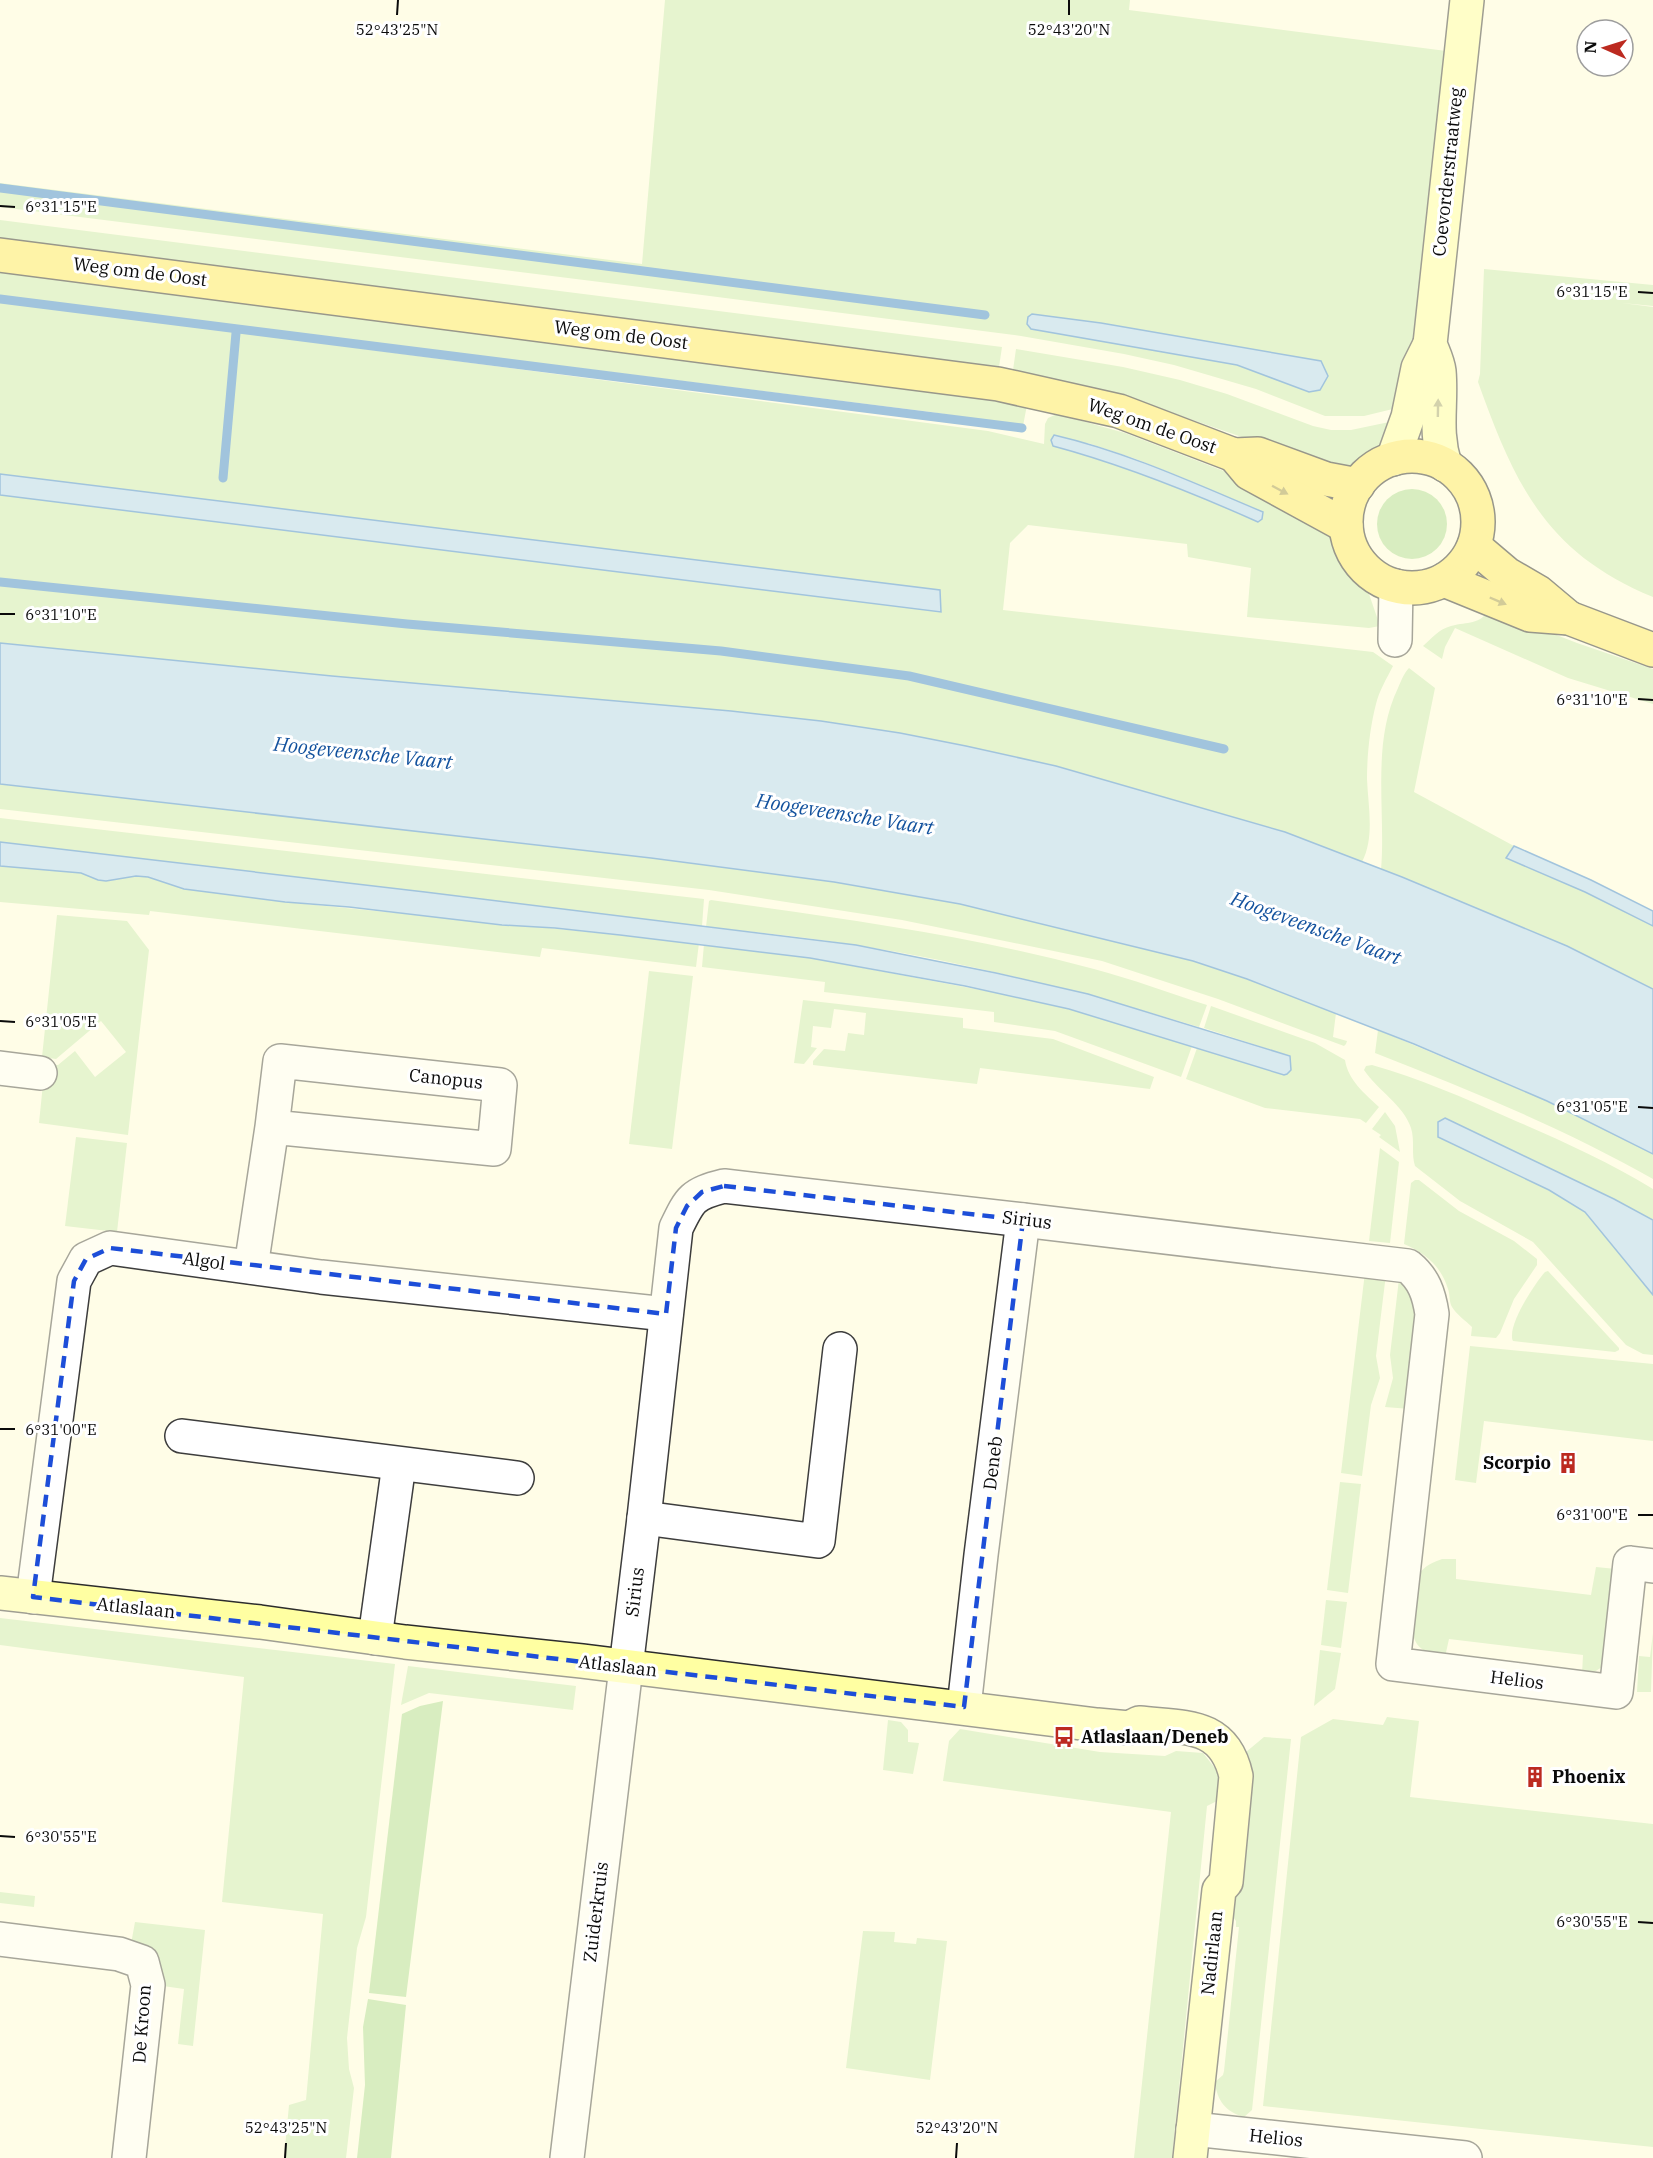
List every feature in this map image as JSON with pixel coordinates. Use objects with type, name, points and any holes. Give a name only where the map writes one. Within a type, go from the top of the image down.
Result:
[{"type":"main road","name":"Weg om de Oost","points":[[0,255],[605,334],[820,359],[998,384],[1119,411],[1234,455],[1258,454],[1326,480],[1358,485]]},
{"type":"main road","name":"Weg om de Oost","points":[[1234,455],[1249,473],[1346,526]]},
{"type":"main road","points":[[1420,457],[1445,465],[1460,477],[1471,491],[1477,518],[1474,546],[1462,565],[1444,580],[1422,587],[1396,586],[1378,578],[1362,565],[1347,538],[1347,508],[1353,492],[1377,466],[1394,459],[1420,457]]},
{"type":"main road","points":[[1474,546],[1507,574],[1538,592],[1569,618]]},
{"type":"main road","points":[[1444,580],[1530,615],[1569,618],[1653,650]]},
{"type":"street","name":"Coevorderstraatweg","points":[[1394,459],[1408,417],[1418,368],[1430,344],[1467,0]]},
{"type":"street","name":"Coevorderstraatweg","points":[[1430,344],[1439,369],[1438,419],[1440,449],[1445,465]]},
{"type":"street","points":[[1395,639],[1396,586]]},
{"type":"street","name":"Canopus","points":[[251,1267],[280,1061],[500,1085],[494,1149],[272,1127]]},
{"type":"street","points":[[0,1068],[40,1073]]},
{"type":"street","name":"Sirius","points":[[626,1666],[676,1228],[687,1206],[702,1192],[724,1186],[1408,1266],[1418,1274],[1430,1297],[1432,1314],[1407,1538]]},
{"type":"street","name":"Deneb","points":[[964,1707],[1023,1220]]},
{"type":"street","name":"Algol","points":[[33,1597],[74,1281],[86,1259],[110,1248],[333,1278],[666,1314]]},
{"type":"street","points":[[644,1518],[818,1541],[840,1349]]},
{"type":"street","points":[[182,1436],[517,1478]]},
{"type":"street","points":[[375,1638],[399,1464]]},
{"type":"street","name":"Helios","points":[[1407,1538],[1393,1665],[1616,1692],[1630,1563],[1653,1566]]},
{"type":"street","name":"Atlaslaan","points":[[0,1593],[626,1666],[1097,1725],[1129,1728],[1139,1723],[1196,1730],[1214,1737],[1228,1752]]},
{"type":"street","name":"Zuiderkruis","points":[[567,2158],[626,1666]]},
{"type":"street","name":"Nadirlaan","points":[[1192,2143],[1219,1890],[1226,1882],[1233,1817],[1236,1776],[1228,1752]]},
{"type":"street","name":"De Kroon","points":[[0,1939],[119,1954],[142,1962],[148,1984],[129,2158]]},
{"type":"street","name":"Helios","points":[[1192,2143],[1465,2158]]},
{"type":"highlighted area","points":[[724,1186],[1023,1220],[964,1707],[33,1597],[74,1281],[86,1259],[110,1248],[666,1314],[676,1228],[687,1206],[702,1192]]},
{"type":"green space","points":[[665,0],[1130,0],[1129,10],[1454,52],[1412,357],[1401,407],[1364,416],[1325,416],[1256,389],[1174,365],[1021,336],[0,207],[0,183],[642,264]],"holes":[[[1101,323],[1321,361],[1328,376],[1264,374],[1237,365],[1146,348]]]},
{"type":"green space","points":[[0,220],[1002,347],[999,367],[0,238]]},
{"type":"green space","points":[[1484,269],[1653,285],[1653,306],[1622,303],[1653,307],[1653,597],[1616,579],[1586,559],[1560,537],[1539,512],[1521,484],[1478,382]]},
{"type":"green space","points":[[0,271],[977,396],[1027,405],[1023,426],[931,412],[0,296]]},
{"type":"green space","points":[[0,301],[988,431],[1044,444],[1045,424],[1048,418],[1057,414],[1125,433],[1229,473],[1328,530],[1341,558],[1369,594],[1380,626],[1369,628],[1247,617],[1251,568],[1188,557],[1187,544],[1028,525],[1010,543],[1003,610],[1373,652],[1393,666],[1377,699],[1374,713],[1368,751],[1367,779],[1370,832],[1362,862],[1285,832],[1056,766],[900,733],[731,711],[332,676],[0,643]],"holes":[[[1088,443],[1186,479],[1258,522],[1157,480],[1054,446]]]},
{"type":"green space","points":[[1016,349],[1123,367],[1180,380],[1227,394],[1313,426],[1331,430],[1351,430],[1394,421],[1380,452],[1358,465],[1346,468],[1259,443],[1118,394],[1013,370]]},
{"type":"green space","points":[[1412,489],[1431,495],[1441,505],[1447,524],[1441,543],[1431,553],[1412,559],[1393,553],[1383,543],[1377,524],[1383,505],[1393,495]]},
{"type":"green space","points":[[1490,609],[1577,643],[1653,669],[1653,704],[1568,678],[1455,628],[1445,647],[1442,659],[1423,646],[1443,629],[1477,621]]},
{"type":"green space","points":[[1409,668],[1435,688],[1414,792],[1514,846],[1507,858],[1585,892],[1653,926],[1653,989],[1567,946],[1381,870],[1381,778],[1385,732],[1390,709],[1401,680]]},
{"type":"green space","points":[[0,784],[651,858],[834,882],[960,904],[1193,961],[1247,979],[1336,1013],[1333,1037],[1347,1041],[1344,1046],[1218,999],[1102,961],[902,920],[709,890],[0,809]]},
{"type":"green space","points":[[0,818],[704,899],[702,926],[0,842]]},
{"type":"green space","points":[[0,866],[81,873],[105,881],[136,876],[148,877],[184,889],[285,902],[699,943],[696,967],[542,948],[540,957],[150,911],[149,915],[0,902]]},
{"type":"green space","points":[[711,900],[904,928],[999,946],[1108,973],[1207,1005],[1199,1027],[1071,991],[898,952],[836,942],[706,927]]},
{"type":"green space","points":[[57,915],[127,921],[149,950],[128,1135],[39,1123],[45,1064],[58,1065],[75,1051],[95,1077],[126,1052],[101,1021],[56,1059],[42,1057]]},
{"type":"green space","points":[[704,944],[810,958],[1034,1000],[1192,1046],[1181,1077],[1055,1031],[994,1022],[994,1012],[824,992],[825,982],[702,967]]},
{"type":"green space","points":[[649,971],[693,976],[672,1149],[629,1144]]},
{"type":"green space","points":[[803,1000],[963,1018],[963,1028],[1053,1039],[1154,1077],[1150,1089],[980,1068],[977,1084],[813,1065],[813,1061],[824,1049],[845,1051],[848,1033],[864,1035],[866,1013],[834,1009],[831,1028],[813,1026],[811,1047],[817,1048],[804,1064],[794,1063]]},
{"type":"green space","points":[[1211,1006],[1315,1043],[1345,1060],[1353,1080],[1379,1107],[1366,1123],[1360,1119],[1265,1108],[1186,1079],[1197,1048],[1284,1075],[1290,1056],[1204,1028]]},
{"type":"green space","points":[[1378,1030],[1547,1101],[1653,1154],[1653,1179],[1586,1143],[1517,1111],[1375,1053]]},
{"type":"green space","points":[[1372,1065],[1441,1089],[1546,1134],[1653,1189],[1653,1220],[1446,1119],[1438,1122],[1585,1212],[1653,1295],[1653,1355],[1643,1354],[1626,1345],[1533,1242],[1460,1201],[1415,1166],[1411,1128],[1402,1112],[1364,1070],[1366,1066]]},
{"type":"green space","points":[[1385,1112],[1395,1126],[1400,1152],[1372,1129]]},
{"type":"green space","points":[[76,1137],[127,1143],[117,1232],[65,1226]]},
{"type":"green space","points":[[1380,1148],[1399,1162],[1390,1243],[1369,1241]]},
{"type":"green space","points":[[1419,1180],[1459,1211],[1514,1241],[1537,1259],[1537,1265],[1514,1299],[1496,1338],[1471,1336],[1472,1327],[1452,1307],[1449,1291],[1437,1267],[1425,1256],[1404,1244],[1411,1183]]},
{"type":"green space","points":[[1548,1271],[1619,1350],[1615,1352],[1513,1341],[1512,1334],[1517,1316],[1540,1278]]},
{"type":"green space","points":[[1365,1272],[1386,1274],[1376,1356],[1380,1378],[1371,1405],[1362,1476],[1341,1473]]},
{"type":"green space","points":[[1399,1279],[1417,1297],[1410,1409],[1385,1407],[1393,1378],[1390,1355]]},
{"type":"green space","points":[[1470,1346],[1653,1364],[1653,1441],[1484,1421],[1476,1483],[1455,1480]]},
{"type":"green space","points":[[1340,1482],[1361,1484],[1348,1593],[1327,1590]]},
{"type":"green space","points":[[1442,1559],[1456,1559],[1456,1579],[1591,1595],[1596,1567],[1616,1569],[1602,1667],[1591,1674],[1582,1674],[1583,1655],[1449,1639],[1445,1657],[1424,1651],[1418,1646],[1413,1632],[1417,1581],[1423,1569]]},
{"type":"green space","points":[[1326,1600],[1347,1602],[1341,1648],[1321,1645]]},
{"type":"green space","points":[[0,1618],[395,1664],[366,1917],[357,1948],[347,2038],[349,2069],[354,2088],[346,2158],[284,2158],[289,2105],[306,2100],[323,1914],[222,1902],[244,1677],[0,1645]]},
{"type":"green space","points":[[1653,1633],[1651,1692],[1637,1692],[1639,1656],[1650,1657]]},
{"type":"green space","points":[[1320,1650],[1341,1653],[1335,1689],[1314,1706]]},
{"type":"green space","points":[[408,1666],[576,1686],[573,1710],[429,1693],[401,1705]]},
{"type":"green space","points":[[443,1701],[406,1997],[369,1993],[402,1714],[420,1706]]},
{"type":"green space","points":[[1387,1717],[1419,1721],[1410,1797],[1653,1824],[1653,2147],[1263,2106],[1301,1737],[1333,1719],[1383,1725]]},
{"type":"green space","points":[[888,1720],[901,1722],[908,1730],[908,1742],[919,1743],[913,1774],[883,1770]]},
{"type":"green space","points":[[960,1729],[1100,1752],[1165,1756],[1176,1751],[1203,1753],[1218,1772],[1219,1800],[1207,1806],[1172,2158],[1134,2158],[1171,1812],[943,1781],[949,1741]]},
{"type":"green space","points":[[1264,1737],[1291,1739],[1252,2110],[1244,2117],[1227,2109],[1220,2100],[1215,2082],[1224,2071],[1239,1927],[1236,1927],[1236,1921],[1230,1913],[1246,1752]]},
{"type":"green space","points":[[0,1892],[35,1896],[34,1907],[0,1903]]},
{"type":"green space","points":[[135,1922],[205,1930],[193,2046],[178,2044],[184,1989],[163,1986],[131,1944]]},
{"type":"green space","points":[[863,1931],[895,1932],[894,1942],[916,1944],[917,1938],[947,1941],[930,2080],[846,2068]]},
{"type":"green space","points":[[368,1999],[406,2005],[391,2158],[357,2158],[365,2085],[363,2027]]},
{"type":"water","points":[[1032,314],[1101,323],[1321,361],[1328,376],[1320,390],[1309,392],[1237,365],[1031,329],[1027,324],[1028,317]]},
{"type":"water","points":[[1054,435],[1108,450],[1186,479],[1263,512],[1262,519],[1258,522],[1157,480],[1053,446],[1051,440]]},
{"type":"water","points":[[0,474],[940,590],[941,612],[0,495]]},
{"type":"water","name":"Hoogeveensche Vaart","points":[[0,643],[821,721],[900,733],[1056,766],[1285,832],[1402,877],[1567,946],[1653,989],[1653,1154],[1547,1101],[1414,1044],[1247,979],[1193,961],[960,904],[834,882],[651,858],[0,784]]},
{"type":"water","points":[[0,842],[856,945],[1088,994],[1290,1056],[1291,1070],[1284,1075],[1069,1009],[965,986],[810,958],[555,928],[502,925],[285,902],[184,889],[148,877],[136,876],[106,881],[81,873],[0,866]]},
{"type":"water","points":[[1514,846],[1591,880],[1653,911],[1653,926],[1585,892],[1506,858]]},
{"type":"water","points":[[1445,1118],[1653,1220],[1653,1295],[1585,1212],[1549,1190],[1438,1137],[1438,1122]]},
{"type":"waterway","points":[[0,188],[985,315]]},
{"type":"waterway","points":[[0,299],[1022,428]]},
{"type":"waterway","points":[[223,478],[236,333]]},
{"type":"waterway","points":[[0,582],[407,624],[721,651],[909,676],[1224,749]]},
{"type":"place","name":"Scorpio","points":[[1568,1463]]},
{"type":"place","name":"Atlaslaan/Deneb","points":[[1064,1737]]},
{"type":"place","name":"Phoenix","points":[[1535,1777]]}]
